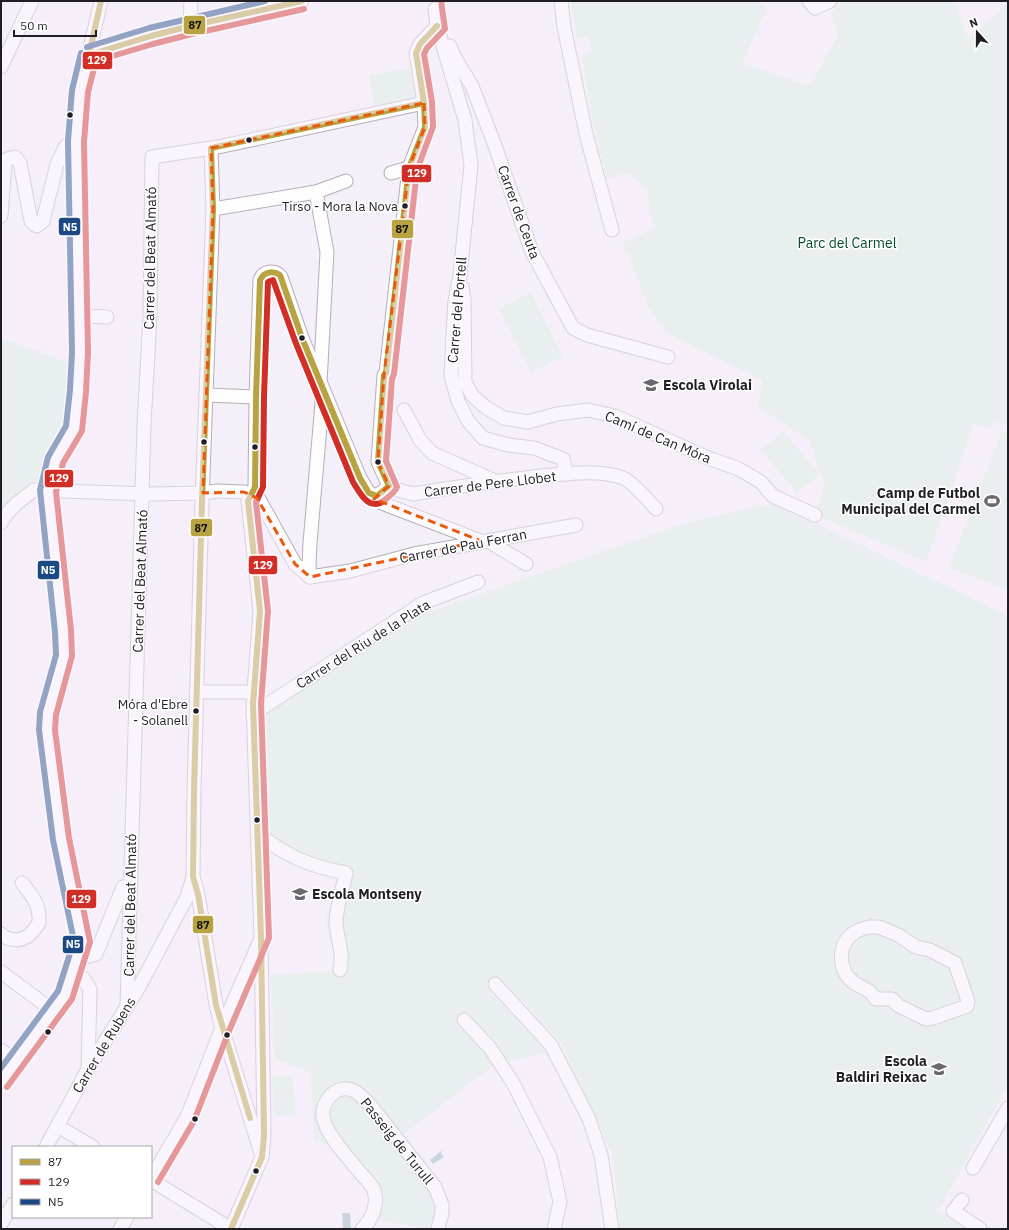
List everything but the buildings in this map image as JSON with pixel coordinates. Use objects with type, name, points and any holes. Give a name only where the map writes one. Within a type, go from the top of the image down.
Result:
[{"type":"street","points":[[1,67],[32,1]]},
{"type":"street","points":[[1,1082],[65,994],[82,941],[61,839],[47,730],[48,714],[64,656],[63,631],[48,491],[56,460],[74,429],[80,352],[76,142],[80,91],[101,1]]},
{"type":"street","points":[[190,26],[191,1]]},
{"type":"street","points":[[89,55],[190,26],[302,1]]},
{"type":"street","points":[[561,1],[564,27],[586,134],[612,230]]},
{"type":"street","points":[[812,5],[830,1]]},
{"type":"street","name":"Carrer del Portell","points":[[434,5],[437,26],[465,120],[471,166],[460,275],[455,301],[449,357],[451,376],[458,401],[468,421],[483,438],[508,445],[534,448],[563,459],[566,474]]},
{"type":"street","name":"Carrer de Ceuta","points":[[434,5],[454,56],[472,86],[494,143],[532,252],[573,328],[587,335],[668,357]]},
{"type":"street","points":[[377,496],[389,486],[378,462],[384,375],[391,371],[409,168],[425,127],[424,103],[416,53],[420,44],[437,26]]},
{"type":"street","points":[[262,1157],[216,1005],[198,894],[193,877],[196,692],[213,210],[211,148],[424,103]]},
{"type":"street","points":[[1,216],[5,163],[7,159],[15,157],[20,163],[31,221],[37,226],[43,221],[57,164],[66,146],[76,142]]},
{"type":"street","name":"Carrer del Beat Almató","points":[[127,1006],[144,424],[150,317],[152,157],[211,148]]},
{"type":"street","points":[[391,173],[405,169]]},
{"type":"street","points":[[213,210],[316,192],[346,181]]},
{"type":"street","points":[[310,577],[310,543],[322,403],[320,383],[327,252],[316,192]]},
{"type":"street","points":[[152,1180],[231,1229],[262,1157],[264,1135],[261,937],[253,714],[260,611],[248,501],[255,487],[256,397],[260,280],[262,276],[270,272],[277,272],[280,275],[302,338],[320,383],[360,478],[369,493],[377,496],[382,503],[392,508],[484,541],[526,564]]},
{"type":"street","name":"Camí de Can Móra","points":[[460,275],[464,300],[465,382],[472,395],[485,407],[504,418],[528,422],[557,414],[588,410],[615,416],[708,458],[739,469],[761,482],[773,496],[815,515]]},
{"type":"street","points":[[86,316],[107,316]]},
{"type":"street","points":[[206,395],[256,397]]},
{"type":"street","points":[[404,410],[420,440],[432,453],[495,481]]},
{"type":"street","points":[[708,458],[749,485]]},
{"type":"street","points":[[566,474],[606,474],[624,479],[644,495],[656,509]]},
{"type":"street","name":"Carrer de Pere Llobet","points":[[389,486],[400,491],[413,494],[495,481],[566,474]]},
{"type":"street","points":[[1,523],[17,503],[34,490],[143,493],[203,493],[223,491],[244,492],[252,494],[259,499],[295,564],[310,577]]},
{"type":"street","name":"Carrer de Pau Ferran","points":[[310,577],[350,571],[414,554],[576,525]]},
{"type":"street","name":"Carrer del Riu de la Plata","points":[[253,714],[318,673],[422,597],[478,582]]},
{"type":"street","points":[[196,692],[254,692]]},
{"type":"street","points":[[257,833],[275,846],[310,865],[346,873],[336,915],[336,925],[342,956],[340,970]]},
{"type":"street","name":"Carrer de Rubens","points":[[47,1146],[88,1069],[139,987],[187,897],[193,877]]},
{"type":"street","points":[[1,934],[4,937],[14,940],[22,939],[29,935],[39,923],[36,901],[22,883]]},
{"type":"street","points":[[74,966],[96,954],[123,887]]},
{"type":"street","points":[[869,927],[879,927],[898,935],[916,947],[930,950],[946,958],[956,966],[968,1001],[967,1006],[926,1019],[899,1006],[892,999],[876,999],[869,991],[853,982],[844,971],[841,958],[842,952],[848,939],[857,931],[869,927]]},
{"type":"street","points":[[152,1177],[186,1117],[261,937]]},
{"type":"street","points":[[74,966],[90,990],[88,1069]]},
{"type":"street","points":[[1,972],[48,1007]]},
{"type":"street","points":[[496,984],[551,1045],[589,1119],[601,1155],[612,1229]]},
{"type":"street","points":[[464,1020],[490,1048],[513,1083],[550,1157],[560,1202],[554,1229]]},
{"type":"street","points":[[1,1050],[16,1062]]},
{"type":"street","name":"Passeig de Turull","points":[[362,1229],[370,1221],[373,1213],[375,1202],[373,1189],[334,1140],[323,1118],[326,1102],[333,1093],[342,1090],[351,1090],[361,1095],[435,1187],[442,1205],[442,1214],[438,1229]]},
{"type":"street","points":[[973,1168],[1008,1108]]},
{"type":"street","points":[[66,1131],[91,1146]]},
{"type":"street","points":[[962,1200],[953,1211],[980,1229]]},
{"type":"street","points":[[1,1224],[12,1206]]},
{"type":"street","points":[[120,1229],[126,1218]]},
{"type":"highlighted area","points":[[424,103],[425,127],[409,168],[384,375],[378,462],[389,486],[374,499],[481,541],[310,577],[295,564],[257,498],[244,492],[203,493],[213,209],[211,148]]},
{"type":"green space","name":"Parc del Carmel","points":[[571,1],[758,1],[767,8],[742,63],[810,86],[838,35],[831,13],[843,1],[955,1],[968,38],[1008,4],[1008,426],[996,421],[991,428],[974,424],[926,562],[815,515],[824,485],[810,441],[757,406],[763,380],[668,334],[649,308],[628,254],[622,243],[653,229],[647,189],[627,173],[607,179],[590,108],[586,77],[581,56],[591,50],[587,34],[584,39],[576,36]]},
{"type":"green space","points":[[410,68],[415,98],[374,106],[370,75]]},
{"type":"green space","points":[[531,292],[563,357],[531,372],[499,308]]},
{"type":"green space","points":[[1,338],[70,363],[67,428],[40,476],[1,516]]},
{"type":"green space","points":[[784,431],[819,475],[797,493],[761,450]]},
{"type":"green space","name":"Camp de Futbol Municipal del Carmel","points":[[1002,431],[1008,433],[1008,590],[949,568]]},
{"type":"green space","points":[[774,503],[1008,616],[1008,1085],[938,1211],[966,1229],[620,1229],[613,1155],[561,1042],[507,984],[491,992],[548,1053],[495,1064],[391,1144],[416,1171],[428,1187],[437,1208],[432,1229],[424,1229],[375,1219],[379,1204],[343,1146],[315,1142],[310,1072],[275,1059],[271,975],[336,971],[335,950],[327,931],[326,919],[339,877],[298,854],[265,832],[263,827],[257,718],[417,616],[688,522]]},
{"type":"green space","points":[[292,1075],[295,1115],[275,1116],[272,1076]]},
{"type":"water","points":[[441,1151],[444,1157],[433,1164],[430,1160]]},
{"type":"water","points":[[342,1213],[350,1213],[351,1229],[343,1229]]},
{"type":"transit line","name":"87","points":[[89,55],[101,1]]},
{"type":"transit line","name":"N5","points":[[87,47],[149,28],[265,1]]},
{"type":"transit line","name":"87","points":[[89,55],[190,26],[302,1]]},
{"type":"transit line","name":"129","points":[[158,1182],[194,1121],[229,1031],[269,938],[261,704],[268,611],[256,502],[263,487],[268,282],[273,280],[295,341],[353,482],[366,501],[375,504],[380,503],[393,493],[397,487],[386,461],[392,379],[394,374],[417,170],[433,127],[432,102],[424,54],[427,48],[445,29],[441,1]]},
{"type":"transit line","name":"129","points":[[7,1087],[72,999],[90,942],[69,838],[55,730],[56,715],[72,656],[71,630],[56,492],[63,463],[82,431],[86,392],[88,352],[84,142],[88,92],[96,61],[192,34],[304,9]]},
{"type":"transit line","name":"87","points":[[231,1229],[262,1157],[264,1135],[261,937],[253,704],[260,611],[248,501],[255,487],[260,280],[264,275],[271,272],[280,275],[302,338],[360,478],[369,493],[377,496],[389,486],[378,462],[384,375],[386,373],[409,168],[425,127],[424,103],[416,53],[420,44],[437,26]]},
{"type":"transit line","name":"N5","points":[[1,1068],[58,991],[74,941],[53,840],[39,730],[40,712],[56,655],[55,632],[40,490],[48,457],[66,426],[70,390],[72,352],[68,141],[72,90],[81,53]]},
{"type":"transit line","name":"87","points":[[250,1118],[216,1005],[198,894],[193,877],[202,501],[213,209],[211,148],[424,103]]},
{"type":"place","name":"Tirso - Mora la Nova","points":[[405,206]]},
{"type":"place","name":"Escola Virolai","points":[[651,385]]},
{"type":"place","name":"Camp de Futbol Municipal del Carmel","points":[[992,501]]},
{"type":"place","name":"Móra d'Ebre - Solanell","points":[[196,711]]},
{"type":"place","name":"Escola Montseny","points":[[300,894]]},
{"type":"place","name":"Escola Baldiri Reixac","points":[[939,1069]]}]
